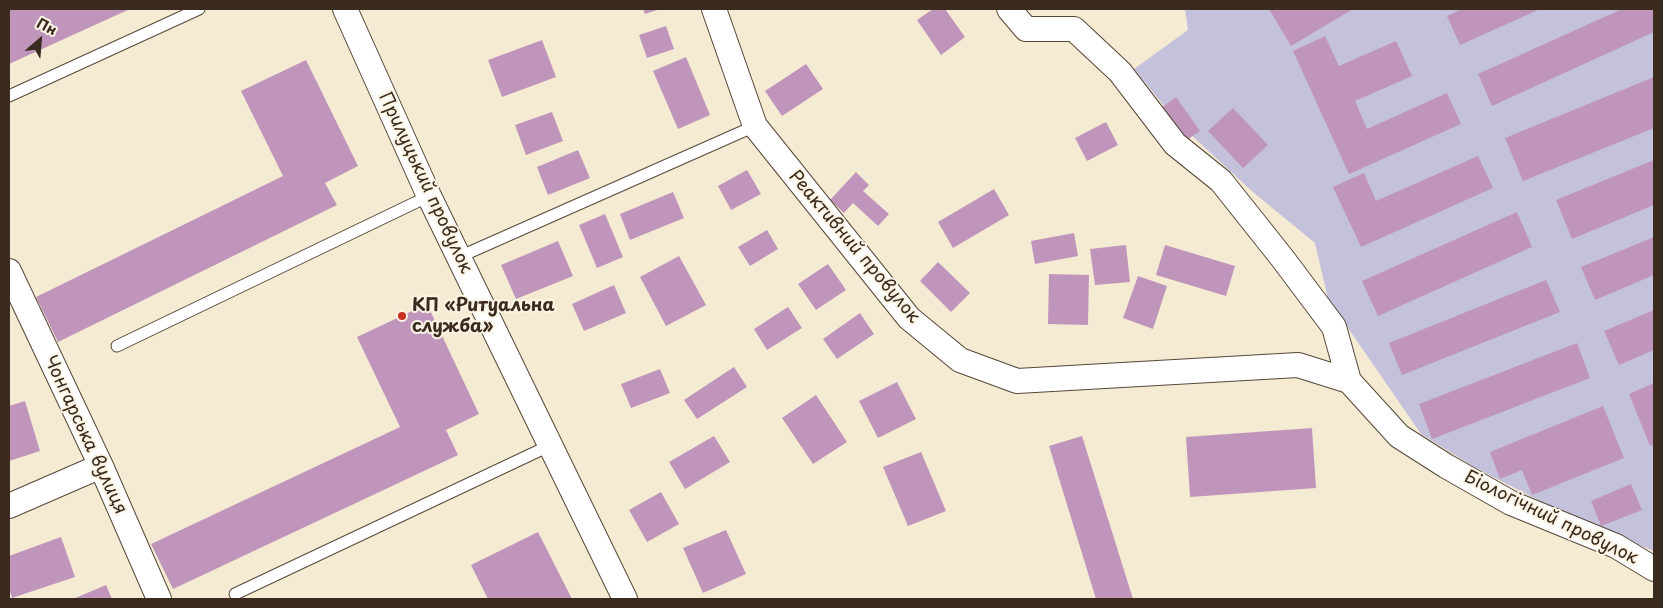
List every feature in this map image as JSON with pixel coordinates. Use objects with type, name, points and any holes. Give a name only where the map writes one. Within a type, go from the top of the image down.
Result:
[{"type":"street","name":"Прилуцький провулок","points":[[345,9],[429,196],[625,599]]},
{"type":"street","name":"Реактивний провулок","points":[[714,9],[755,126],[909,318],[960,360],[1017,381],[1298,364],[1349,381]]},
{"type":"street","name":"Біологічний провулок","points":[[1009,9],[1026,29],[1074,29],[1120,72],[1174,144],[1221,181],[1334,327],[1349,381],[1400,436],[1446,466],[1511,503],[1616,546],[1654,570]]},
{"type":"street","name":"Чонгарська вулиця","points":[[9,271],[101,466],[159,599]]},
{"type":"street","points":[[9,506],[101,466]]},
{"type":"lane","points":[[9,96],[199,9]]},
{"type":"lane","points":[[459,258],[755,126]]},
{"type":"lane","points":[[117,346],[429,196]]},
{"type":"lane","points":[[235,594],[550,446]]},
{"type":"shaded area","points":[[1185,9],[1654,9],[1654,551],[1565,514],[1474,467],[1421,434],[1328,299],[1315,243],[1254,193],[1177,122],[1134,69],[1188,30]]},
{"type":"building","points":[[9,9],[130,9],[9,64]]},
{"type":"building","points":[[643,9],[660,9],[645,14]]},
{"type":"building","points":[[933,9],[945,9],[965,37],[941,55],[917,20]]},
{"type":"building","points":[[1269,9],[1353,9],[1291,46]]},
{"type":"building","points":[[1462,9],[1540,9],[1460,45],[1447,16]]},
{"type":"building","points":[[1622,9],[1654,9],[1654,32],[1492,106],[1478,74]]},
{"type":"building","points":[[666,26],[674,49],[647,58],[639,35]]},
{"type":"building","points":[[1325,36],[1339,66],[1396,41],[1412,76],[1355,101],[1367,129],[1447,93],[1461,124],[1349,174],[1293,51]]},
{"type":"building","points":[[542,40],[556,77],[502,97],[488,60]]},
{"type":"building","points":[[686,57],[710,115],[678,129],[653,71]]},
{"type":"building","points":[[306,60],[358,166],[325,183],[337,205],[58,342],[36,297],[283,176],[241,91]]},
{"type":"building","points":[[806,64],[823,89],[782,116],[765,91]]},
{"type":"building","points":[[1654,77],[1654,128],[1523,181],[1505,138]]},
{"type":"building","points":[[1176,97],[1200,131],[1184,142],[1161,108]]},
{"type":"building","points":[[1233,108],[1268,145],[1243,168],[1208,131]]},
{"type":"building","points":[[552,112],[563,141],[526,155],[515,125]]},
{"type":"building","points":[[1106,122],[1118,145],[1087,161],[1075,138]]},
{"type":"building","points":[[578,150],[590,178],[548,195],[537,167]]},
{"type":"building","points":[[1478,156],[1493,188],[1361,247],[1333,187],[1364,173],[1376,201]]},
{"type":"building","points":[[1654,160],[1654,205],[1572,239],[1556,200]]},
{"type":"building","points":[[747,170],[761,194],[731,210],[718,186]]},
{"type":"building","points":[[856,172],[869,185],[863,191],[889,214],[878,226],[853,203],[844,213],[830,200]]},
{"type":"building","points":[[994,189],[1009,215],[953,248],[938,222]]},
{"type":"building","points":[[673,192],[684,218],[630,240],[620,214]]},
{"type":"building","points":[[1517,212],[1532,247],[1378,316],[1362,281]]},
{"type":"building","points":[[605,214],[623,257],[597,268],[579,225]]},
{"type":"building","points":[[767,230],[778,249],[750,266],[738,247]]},
{"type":"building","points":[[1074,233],[1078,256],[1035,264],[1031,241]]},
{"type":"building","points":[[1654,237],[1654,275],[1595,300],[1581,267]]},
{"type":"building","points":[[558,241],[573,276],[516,299],[501,265]]},
{"type":"building","points":[[1126,245],[1130,282],[1095,285],[1090,249]]},
{"type":"building","points":[[1165,245],[1235,266],[1226,296],[1156,275]]},
{"type":"building","points":[[679,256],[706,305],[666,326],[640,277]]},
{"type":"building","points":[[938,262],[970,293],[951,312],[920,281]]},
{"type":"building","points":[[828,264],[846,290],[816,310],[798,284]]},
{"type":"building","points":[[1049,274],[1089,275],[1088,325],[1048,324]]},
{"type":"building","points":[[1138,276],[1167,286],[1153,329],[1123,318]]},
{"type":"building","points":[[1546,280],[1560,312],[1402,375],[1389,343]]},
{"type":"building","points":[[614,285],[626,313],[584,331],[572,304]]},
{"type":"building","points":[[427,304],[479,414],[446,430],[458,455],[173,589],[151,544],[400,427],[357,337]]},
{"type":"building","points":[[788,307],[802,328],[767,350],[754,329]]},
{"type":"building","points":[[1654,310],[1654,350],[1619,365],[1604,331]]},
{"type":"building","points":[[860,313],[874,334],[837,359],[823,339]]},
{"type":"building","points":[[1577,343],[1590,378],[1432,439],[1419,404]]},
{"type":"building","points":[[734,367],[747,387],[697,419],[684,400]]},
{"type":"building","points":[[660,369],[670,393],[631,408],[621,384]]},
{"type":"building","points":[[897,382],[916,419],[878,438],[859,401]]},
{"type":"building","points":[[1654,383],[1654,444],[1650,446],[1629,394]]},
{"type":"building","points":[[816,395],[847,442],[813,464],[782,418]]},
{"type":"building","points":[[25,401],[40,451],[9,461],[9,406]]},
{"type":"building","points":[[1603,406],[1624,458],[1532,495],[1522,470],[1500,479],[1490,452]]},
{"type":"building","points":[[1312,428],[1316,488],[1190,497],[1186,437]]},
{"type":"building","points":[[714,436],[730,462],[685,489],[669,462]]},
{"type":"building","points":[[1082,436],[1133,599],[1096,599],[1049,446]]},
{"type":"building","points":[[921,452],[946,511],[908,526],[883,467]]},
{"type":"building","points":[[1631,484],[1642,510],[1601,526],[1591,501]]},
{"type":"building","points":[[661,492],[679,524],[647,542],[629,510]]},
{"type":"building","points":[[726,530],[746,574],[703,593],[683,548]]},
{"type":"building","points":[[538,532],[572,599],[488,599],[471,565]]},
{"type":"building","points":[[61,537],[75,577],[12,598],[9,588],[9,556]]},
{"type":"building","points":[[106,585],[112,599],[73,599]]},
{"type":"place","name":"КП «Ритуальна служба»","points":[[402,316]]}]
